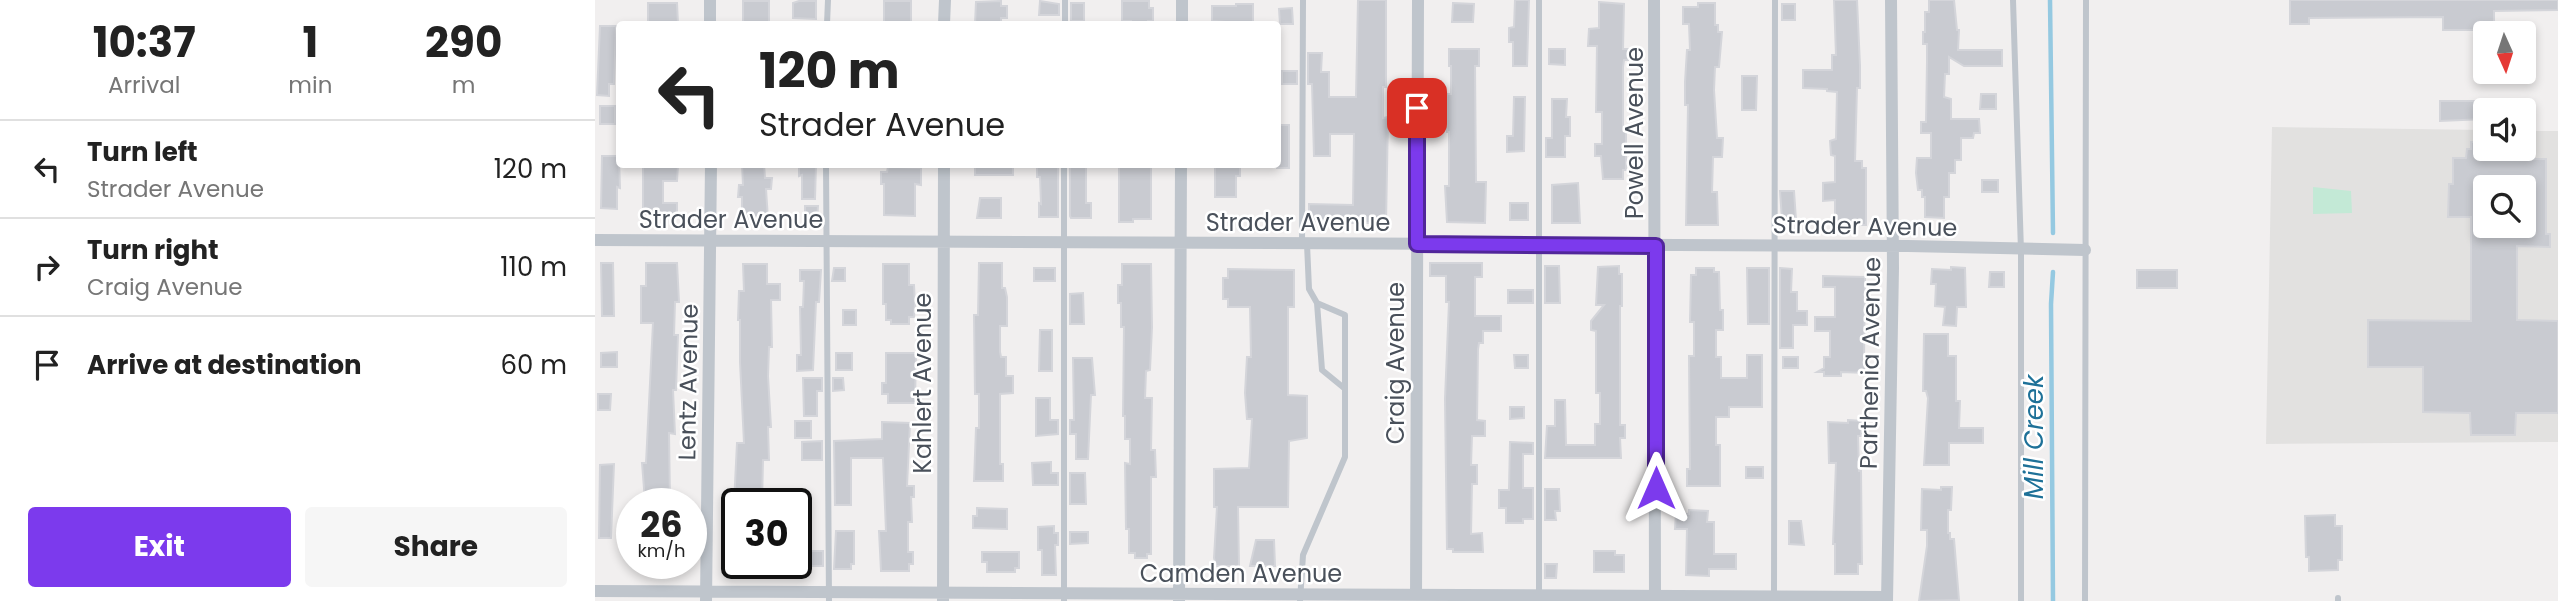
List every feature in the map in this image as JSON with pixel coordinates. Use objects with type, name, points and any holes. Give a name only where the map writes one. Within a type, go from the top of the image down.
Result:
[{"type":"street","points":[[710,0],[710,21]]},
{"type":"street","points":[[944,21],[945,0]]},
{"type":"street","points":[[1182,0],[1182,21]]},
{"type":"street","name":"Craig Avenue","points":[[1415,598],[1418,0]]},
{"type":"street","name":"Powell Avenue","points":[[1654,0],[1655,599]]},
{"type":"street","name":"Parthenia Avenue","points":[[1887,599],[1892,247],[1891,0]]},
{"type":"street","name":"Lentz Avenue","points":[[706,596],[711,168]]},
{"type":"street","name":"Kahlert Avenue","points":[[943,597],[944,168]]},
{"type":"street","points":[[1179,598],[1181,168]]},
{"type":"street","name":"Strader Avenue","points":[[595,240],[2085,250]]},
{"type":"street","name":"Camden Avenue","points":[[595,591],[706,596],[829,597],[1887,599]]},
{"type":"lane","points":[[827,21],[828,0]]},
{"type":"lane","points":[[1065,0],[1065,21]]},
{"type":"lane","points":[[1303,0],[1304,244],[1309,289],[1317,303],[1322,370],[1344,388]]},
{"type":"lane","points":[[1539,0],[1539,598]]},
{"type":"lane","points":[[1775,0],[1775,599]]},
{"type":"lane","points":[[2013,0],[2021,251],[2021,601]]},
{"type":"lane","points":[[2085,0],[2085,601]]},
{"type":"lane","points":[[826,168],[829,597]]},
{"type":"lane","points":[[1064,168],[1064,597]]},
{"type":"lane","points":[[1300,598],[1303,555],[1345,457],[1345,315],[1317,303]]},
{"type":"shaded area","points":[[2272,127],[2473,130],[2473,161],[2536,161],[2536,131],[2558,131],[2558,442],[2266,444]]},
{"type":"green space","points":[[2313,187],[2351,191],[2352,213],[2313,214]]},
{"type":"building","points":[[1358,0],[1386,0],[1386,87],[1383,87],[1383,118],[1388,117],[1386,223],[1309,221],[1309,204],[1353,205],[1354,134],[1330,134],[1330,156],[1314,156],[1312,84],[1308,84],[1308,53],[1322,53],[1321,72],[1329,72],[1329,97],[1356,97]]},
{"type":"building","points":[[1515,0],[1529,0],[1527,66],[1513,66],[1513,42],[1509,42],[1509,28],[1514,27]]},
{"type":"building","points":[[1834,0],[1857,0],[1860,88],[1857,88],[1855,161],[1862,161],[1862,168],[1866,168],[1866,225],[1835,225],[1835,200],[1823,201],[1823,183],[1835,182],[1835,156],[1831,155],[1830,141],[1836,139],[1837,92],[1803,88],[1803,70],[1832,70],[1832,55],[1836,55]]},
{"type":"building","points":[[1929,0],[1954,0],[1959,30],[1958,50],[2002,50],[2002,66],[1964,66],[1949,57],[1949,74],[1945,74],[1944,97],[1951,99],[1951,119],[1979,119],[1980,133],[1974,133],[1973,138],[1961,138],[1961,160],[1955,160],[1955,173],[1949,173],[1949,197],[1944,197],[1944,218],[1925,217],[1925,197],[1922,197],[1922,190],[1918,190],[1916,173],[1917,158],[1931,158],[1931,133],[1921,133],[1921,122],[1926,122],[1927,44],[1923,44],[1923,32],[1925,12],[1929,12]]},
{"type":"building","points":[[2290,0],[2558,0],[2558,10],[2494,11],[2494,21],[2473,21],[2473,30],[2443,30],[2443,17],[2309,18],[2309,24],[2290,24]]},
{"type":"building","points":[[743,1],[769,1],[769,21],[743,21]]},
{"type":"building","points":[[816,1],[816,19],[793,18],[793,3]]},
{"type":"building","points":[[884,1],[911,1],[911,21],[884,21]]},
{"type":"building","points":[[1001,1],[1001,6],[1007,6],[1007,18],[1001,18],[1001,21],[975,21],[976,2]]},
{"type":"building","points":[[1040,1],[1059,4],[1059,15],[1039,15]]},
{"type":"building","points":[[1122,1],[1149,1],[1149,8],[1153,8],[1153,21],[1122,21]]},
{"type":"building","points":[[1599,2],[1624,4],[1623,49],[1628,49],[1628,60],[1624,60],[1623,67],[1626,170],[1623,170],[1623,179],[1603,179],[1601,156],[1595,156],[1595,144],[1602,144],[1602,112],[1596,112],[1597,46],[1588,46],[1589,29],[1599,28]]},
{"type":"building","points":[[648,3],[677,3],[678,21],[648,21]]},
{"type":"building","points":[[1071,3],[1084,3],[1084,21],[1071,21]]},
{"type":"building","points":[[1453,3],[1474,4],[1473,22],[1452,22]]},
{"type":"building","points":[[1698,3],[1715,3],[1715,25],[1718,25],[1718,32],[1722,32],[1719,67],[1715,67],[1714,90],[1717,138],[1723,138],[1722,157],[1713,157],[1712,192],[1717,192],[1718,225],[1686,225],[1688,105],[1685,105],[1685,82],[1687,50],[1690,50],[1689,24],[1683,24],[1683,7],[1698,7]]},
{"type":"building","points":[[1253,4],[1253,21],[1212,21],[1212,6]]},
{"type":"building","points":[[1782,4],[1795,4],[1795,20],[1782,20]]},
{"type":"building","points":[[1292,8],[1293,24],[1281,24],[1279,9]]},
{"type":"building","points":[[600,26],[616,26],[614,84],[609,84],[609,96],[597,95]]},
{"type":"building","points":[[1449,49],[1479,49],[1479,66],[1475,66],[1476,182],[1486,182],[1485,223],[1447,222],[1447,94],[1451,94]]},
{"type":"building","points":[[1549,49],[1565,49],[1565,65],[1549,64]]},
{"type":"building","points":[[1282,71],[1297,71],[1297,84],[1282,84]]},
{"type":"building","points":[[1742,76],[1757,76],[1756,110],[1742,110]]},
{"type":"building","points":[[1981,94],[1996,94],[1996,109],[1980,109]]},
{"type":"building","points":[[1514,97],[1525,97],[1524,151],[1507,152],[1507,136],[1513,136]]},
{"type":"building","points":[[1552,99],[1567,99],[1566,117],[1570,117],[1570,136],[1565,136],[1565,157],[1546,157],[1546,138],[1552,138]]},
{"type":"building","points":[[2440,101],[2473,101],[2473,120],[2440,121]]},
{"type":"building","points":[[600,106],[615,106],[615,124],[600,124]]},
{"type":"building","points":[[1281,125],[1289,125],[1289,168],[1281,168]]},
{"type":"building","points":[[2473,142],[2473,161],[2546,159],[2546,234],[2550,234],[2550,247],[2517,246],[2517,320],[2558,321],[2558,413],[2516,413],[2515,435],[2471,435],[2470,413],[2423,412],[2423,367],[2368,367],[2368,320],[2471,321],[2471,217],[2448,217],[2449,184],[2453,184],[2453,158],[2466,158],[2467,149],[2471,149]]},
{"type":"building","points":[[602,156],[616,156],[620,188],[617,187],[617,209],[601,208]]},
{"type":"building","points":[[643,168],[678,168],[677,181],[663,181],[663,203],[677,203],[677,216],[643,215]]},
{"type":"building","points":[[742,168],[764,168],[765,178],[772,178],[771,189],[766,189],[768,219],[742,219],[742,197],[738,197],[739,185],[743,185]]},
{"type":"building","points":[[799,168],[816,168],[815,199],[802,199],[802,175],[799,176]]},
{"type":"building","points":[[888,168],[921,168],[921,185],[915,184],[915,216],[884,215],[884,184],[881,184],[881,172],[887,172]]},
{"type":"building","points":[[975,168],[1013,168],[1013,175],[975,175]]},
{"type":"building","points":[[1037,168],[1058,168],[1058,217],[1039,217],[1040,177],[1037,177]]},
{"type":"building","points":[[1070,168],[1086,168],[1086,203],[1091,203],[1091,218],[1070,216]]},
{"type":"building","points":[[1119,168],[1151,168],[1151,219],[1119,222]]},
{"type":"building","points":[[1215,168],[1240,168],[1240,176],[1236,176],[1236,197],[1215,197]]},
{"type":"building","points":[[1982,180],[1998,180],[1998,192],[1982,192]]},
{"type":"building","points":[[1578,183],[1580,223],[1552,223],[1552,185]]},
{"type":"building","points":[[1780,191],[1794,191],[1796,220],[1782,220]]},
{"type":"building","points":[[980,198],[1001,198],[1001,218],[977,218]]},
{"type":"building","points":[[1510,203],[1528,203],[1528,220],[1510,220]]},
{"type":"building","points":[[805,206],[818,206],[817,221],[805,220]]},
{"type":"building","points":[[601,263],[613,263],[614,316],[602,316]]},
{"type":"building","points":[[646,263],[677,263],[679,302],[675,302],[674,335],[678,335],[676,390],[673,390],[675,434],[669,433],[670,488],[644,488],[642,463],[646,463],[653,323],[641,323],[641,286],[646,286]]},
{"type":"building","points":[[979,263],[1002,263],[1002,288],[1005,288],[1007,297],[1007,326],[1000,326],[1000,352],[1001,357],[1006,357],[1006,376],[1013,376],[1013,393],[1000,394],[1000,464],[1003,464],[1003,481],[974,481],[979,394],[975,394],[974,315],[978,315]]},
{"type":"building","points":[[1430,263],[1482,263],[1482,277],[1475,277],[1475,316],[1501,316],[1501,331],[1483,331],[1483,343],[1479,343],[1478,349],[1477,420],[1485,421],[1485,436],[1472,436],[1471,465],[1477,465],[1477,484],[1472,484],[1471,534],[1482,533],[1483,552],[1453,552],[1453,549],[1447,549],[1445,399],[1449,302],[1446,302],[1446,276],[1430,276]]},
{"type":"building","points":[[743,264],[767,264],[767,284],[780,284],[780,300],[771,300],[772,347],[769,347],[768,376],[771,427],[768,427],[769,460],[763,460],[762,488],[735,488],[737,443],[744,443],[738,320],[739,291],[744,291]]},
{"type":"building","points":[[883,264],[909,264],[909,285],[914,285],[915,304],[914,317],[909,317],[909,324],[891,324],[891,320],[886,320],[886,304],[883,304]]},
{"type":"building","points":[[1122,264],[1151,264],[1152,327],[1150,370],[1146,371],[1145,398],[1152,398],[1151,450],[1155,450],[1156,477],[1151,477],[1151,554],[1147,554],[1147,558],[1135,558],[1135,553],[1129,553],[1129,529],[1126,529],[1125,463],[1130,464],[1130,439],[1125,439],[1123,416],[1124,327],[1121,327],[1121,303],[1118,303],[1118,285],[1122,285]]},
{"type":"building","points":[[1545,266],[1559,266],[1560,303],[1545,303]]},
{"type":"building","points":[[1619,266],[1619,274],[1622,274],[1620,425],[1625,425],[1625,438],[1620,438],[1621,458],[1545,458],[1547,426],[1555,426],[1555,400],[1565,400],[1566,445],[1595,445],[1595,424],[1600,424],[1600,393],[1596,393],[1596,331],[1591,330],[1591,321],[1604,305],[1596,305],[1598,267]]},
{"type":"building","points":[[1951,267],[1965,268],[1966,307],[1957,307],[1956,326],[1943,325],[1945,307],[1935,306],[1936,284],[1931,284],[1932,269],[1951,270]]},
{"type":"building","points":[[834,268],[845,268],[845,281],[832,281]]},
{"type":"building","points":[[1034,268],[1055,268],[1055,281],[1034,281]]},
{"type":"building","points":[[1696,268],[1714,268],[1714,272],[1719,272],[1723,330],[1716,330],[1716,357],[1721,357],[1721,378],[1747,378],[1747,355],[1762,355],[1762,407],[1729,407],[1729,417],[1716,417],[1716,445],[1720,445],[1720,486],[1687,486],[1687,469],[1690,469],[1689,356],[1694,356],[1694,322],[1690,322],[1691,275],[1696,275]]},
{"type":"building","points":[[1747,268],[1769,268],[1769,324],[1748,324]]},
{"type":"building","points":[[1780,268],[1792,269],[1791,292],[1797,292],[1797,311],[1807,311],[1807,325],[1793,325],[1793,348],[1780,348]]},
{"type":"building","points":[[1228,269],[1294,270],[1294,307],[1288,307],[1288,395],[1307,396],[1307,438],[1289,441],[1288,507],[1238,507],[1239,566],[1216,566],[1214,558],[1217,507],[1214,507],[1214,469],[1249,468],[1252,419],[1247,419],[1245,393],[1247,357],[1251,357],[1250,307],[1228,307],[1228,299],[1223,299],[1223,278],[1228,278]]},
{"type":"building","points":[[800,270],[821,270],[819,302],[816,302],[813,370],[797,371],[797,355],[801,355],[800,307],[803,307],[804,281],[800,281]]},
{"type":"building","points":[[2137,270],[2177,270],[2177,288],[2137,288]]},
{"type":"building","points":[[1990,272],[2004,272],[2004,287],[1989,287]]},
{"type":"building","points":[[1823,276],[1865,277],[1866,373],[1841,372],[1841,376],[1824,376],[1824,372],[1817,372],[1824,368],[1824,357],[1830,357],[1830,331],[1815,331],[1815,317],[1835,317],[1835,287],[1823,287]]},
{"type":"building","points":[[1508,290],[1533,290],[1533,303],[1508,303]]},
{"type":"building","points":[[1083,293],[1084,324],[1070,324],[1070,294]]},
{"type":"building","points":[[843,310],[856,310],[856,325],[843,325]]},
{"type":"building","points":[[1040,330],[1052,330],[1052,371],[1039,371]]},
{"type":"building","points":[[1924,334],[1948,334],[1948,356],[1956,356],[1956,401],[1960,401],[1959,428],[1983,428],[1983,443],[1949,443],[1949,465],[1924,465],[1928,398],[1926,391],[1923,391]]},
{"type":"building","points":[[617,352],[617,367],[601,367],[601,353]]},
{"type":"building","points":[[836,353],[852,353],[852,370],[836,370]]},
{"type":"building","points":[[886,353],[916,353],[915,403],[888,403],[888,394],[882,394],[882,383],[886,383]]},
{"type":"building","points":[[1514,355],[1528,355],[1528,368],[1515,368]]},
{"type":"building","points":[[1783,357],[1798,357],[1798,368],[1783,368]]},
{"type":"building","points":[[1073,358],[1092,358],[1095,395],[1091,395],[1088,459],[1076,459],[1076,434],[1070,434],[1070,420],[1074,420]]},
{"type":"building","points":[[803,378],[822,378],[822,391],[817,391],[817,416],[804,416]]},
{"type":"building","points":[[833,378],[843,378],[844,390],[833,391]]},
{"type":"building","points":[[598,394],[611,394],[610,410],[598,410]]},
{"type":"building","points":[[1036,398],[1050,398],[1050,420],[1058,420],[1058,434],[1036,436]]},
{"type":"building","points":[[1510,407],[1524,407],[1524,418],[1510,419]]},
{"type":"building","points":[[1848,420],[1862,421],[1861,436],[1858,436],[1862,564],[1858,564],[1858,574],[1835,574],[1833,544],[1836,463],[1829,463],[1828,422],[1848,423]]},
{"type":"building","points":[[795,421],[811,421],[811,438],[795,438]]},
{"type":"building","points":[[882,422],[910,423],[907,486],[914,486],[914,497],[911,497],[912,522],[908,522],[908,552],[913,552],[913,564],[909,564],[909,571],[881,571],[879,531],[886,531],[883,458],[851,458],[851,505],[835,505],[834,441],[882,439]]},
{"type":"building","points":[[822,441],[822,460],[802,460],[802,442]]},
{"type":"building","points":[[1510,442],[1533,443],[1533,454],[1523,454],[1523,488],[1533,488],[1533,519],[1523,519],[1523,523],[1506,523],[1506,508],[1499,508],[1499,490],[1509,490]]},
{"type":"building","points":[[1051,462],[1051,473],[1058,473],[1058,485],[1033,485],[1032,463]]},
{"type":"building","points":[[614,464],[611,538],[599,538],[600,465]]},
{"type":"building","points":[[1746,467],[1763,467],[1763,478],[1746,478]]},
{"type":"building","points":[[1070,473],[1085,473],[1086,504],[1070,504]]},
{"type":"building","points":[[1941,487],[1952,487],[1948,533],[1950,539],[1954,539],[1959,600],[1919,601],[1927,546],[1927,530],[1921,530],[1922,489],[1941,490]]},
{"type":"building","points":[[1545,489],[1559,489],[1560,511],[1555,511],[1556,520],[1545,520]]},
{"type":"building","points":[[977,508],[1007,509],[1007,529],[973,528],[973,516],[977,516]]},
{"type":"building","points":[[1689,510],[1708,511],[1707,522],[1714,522],[1714,554],[1736,554],[1736,569],[1709,569],[1709,576],[1686,575],[1687,529],[1675,529],[1676,513],[1689,514]]},
{"type":"building","points":[[2335,515],[2335,526],[2342,526],[2342,560],[2338,560],[2338,570],[2309,571],[2305,516]]},
{"type":"building","points":[[1789,521],[1801,521],[1804,545],[1789,544]]},
{"type":"building","points":[[1054,526],[1054,533],[1058,533],[1058,545],[1055,545],[1056,575],[1042,575],[1038,527]]},
{"type":"building","points":[[836,531],[854,531],[854,564],[851,564],[851,569],[834,569]]},
{"type":"building","points":[[1070,532],[1088,532],[1088,543],[1070,544]]},
{"type":"building","points":[[1256,540],[1274,540],[1275,566],[1250,566]]},
{"type":"building","points":[[812,551],[823,551],[823,566],[812,566]]},
{"type":"building","points":[[1594,551],[1615,551],[1615,555],[1624,555],[1624,572],[1594,572]]},
{"type":"building","points":[[982,552],[1019,552],[1019,568],[1015,568],[1015,572],[987,572],[987,562],[982,562]]},
{"type":"building","points":[[1545,564],[1557,564],[1556,578],[1545,578]]},
{"type":"waterway","name":"Mill Creek","points":[[2050,0],[2053,233]]},
{"type":"waterway","name":"Mill Creek","points":[[2053,272],[2053,601]]},
{"type":"route","points":[[1417,108],[1417,244],[1656,246],[1656,488]]}]
